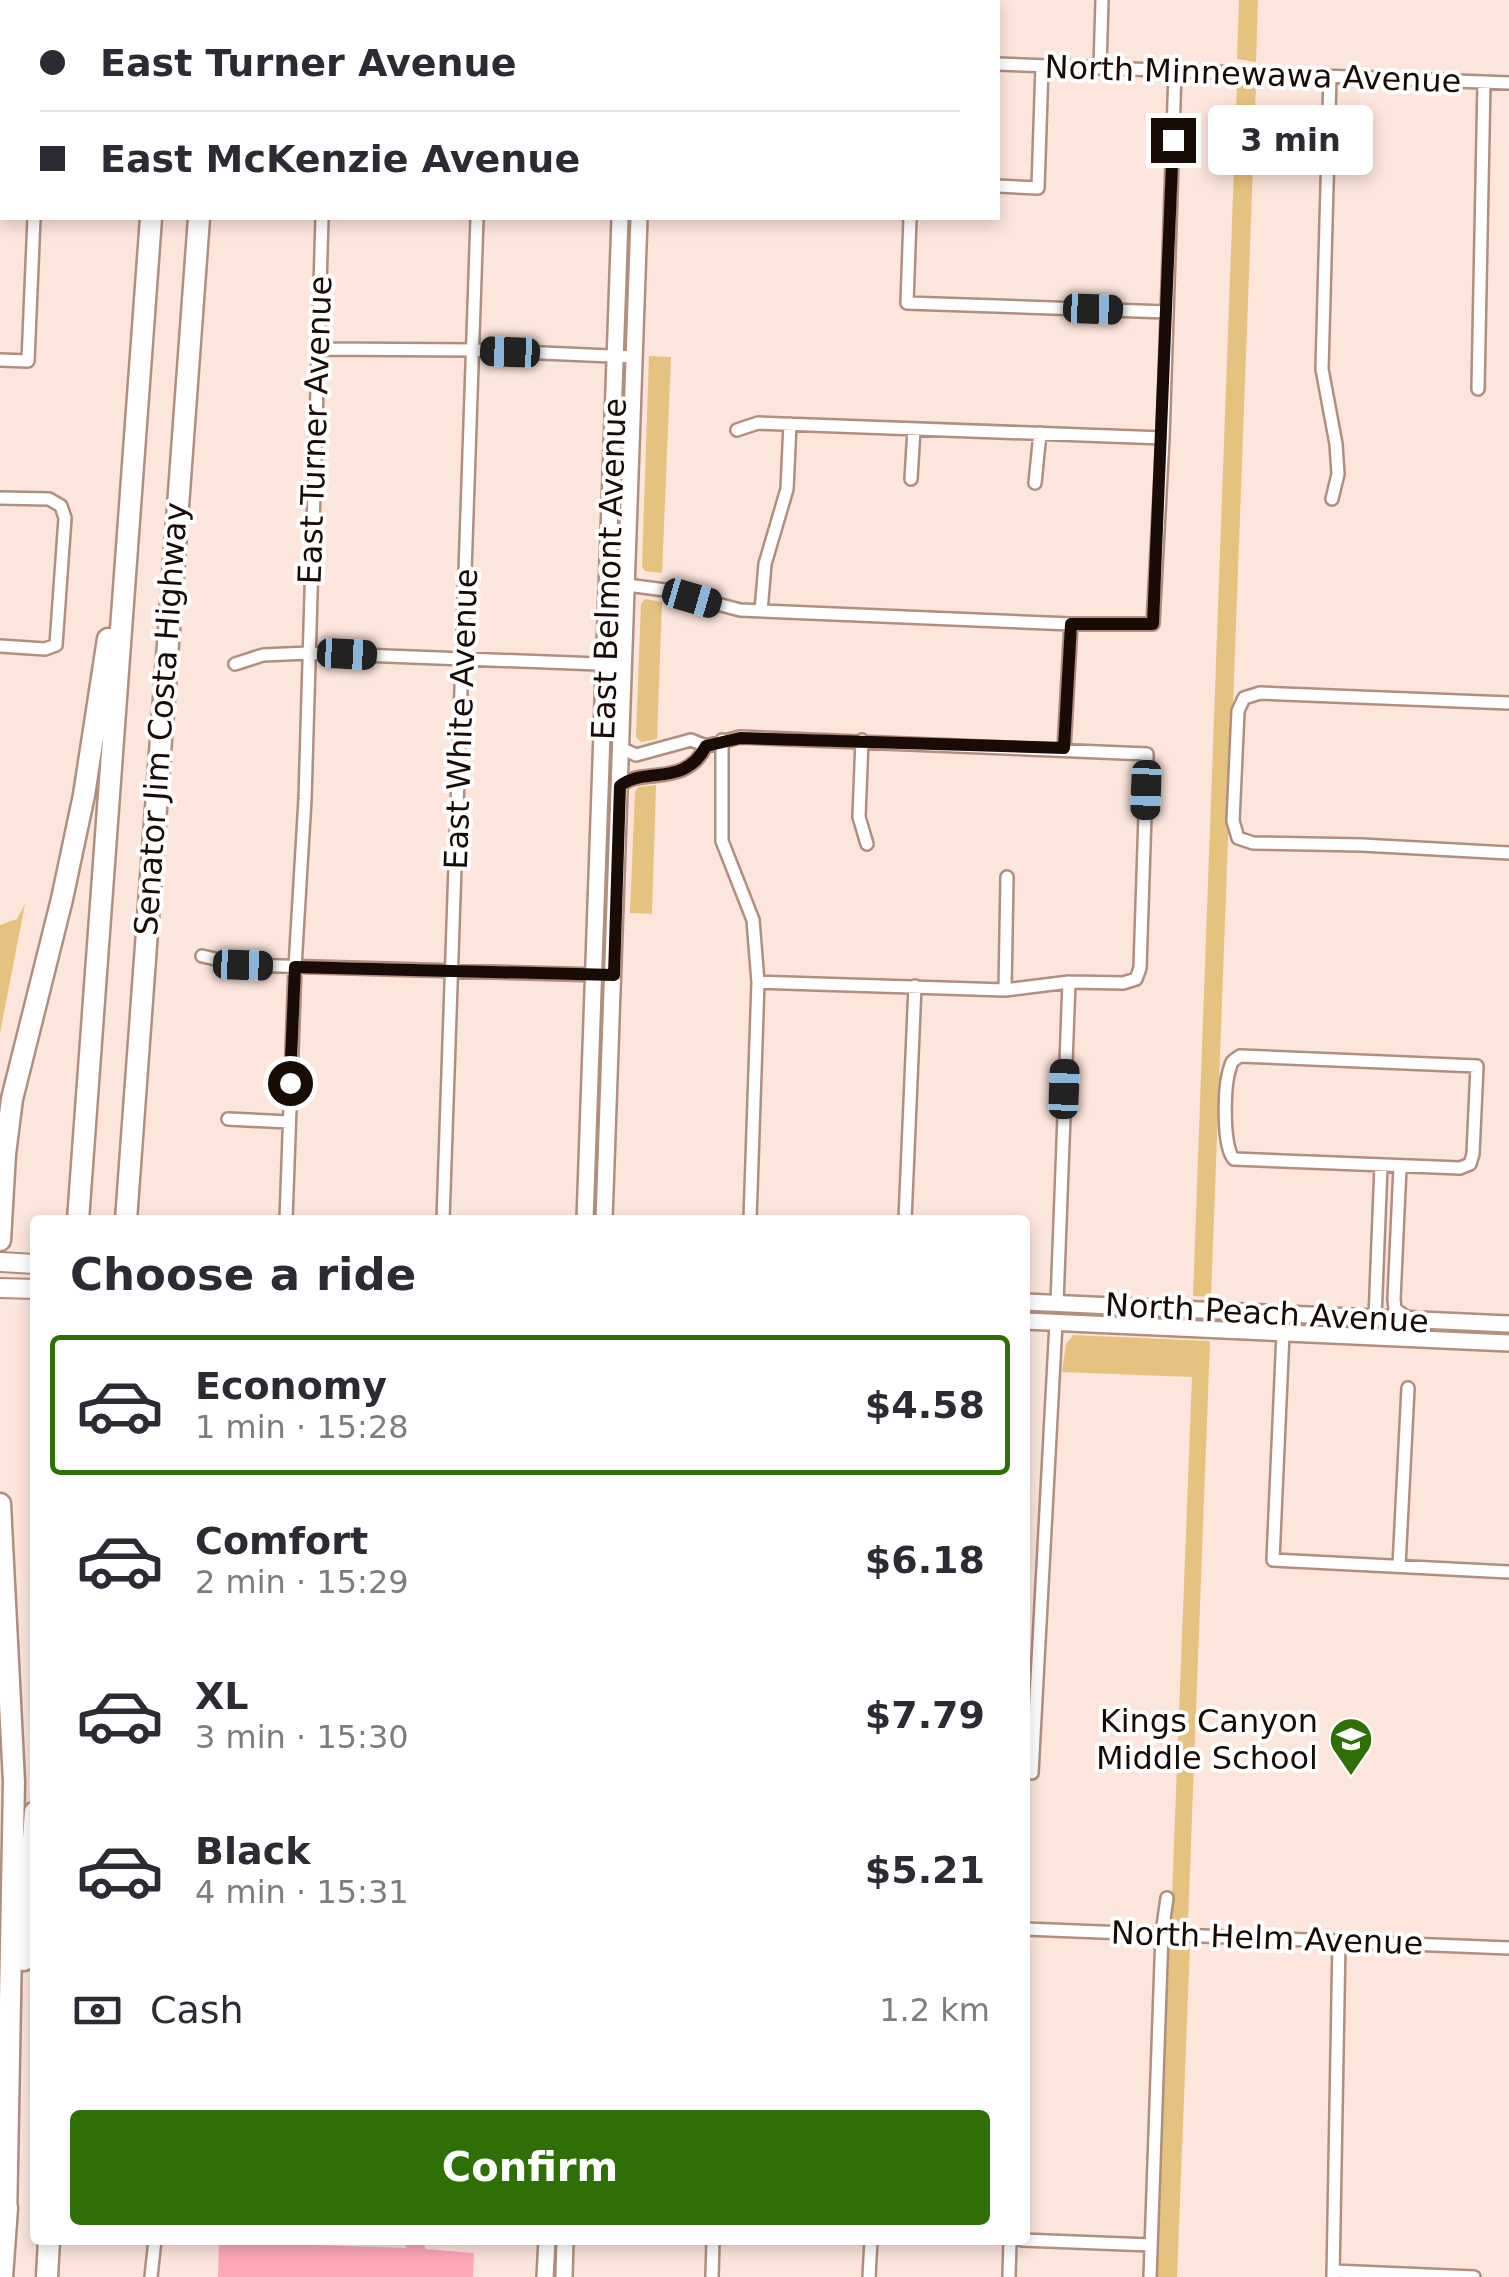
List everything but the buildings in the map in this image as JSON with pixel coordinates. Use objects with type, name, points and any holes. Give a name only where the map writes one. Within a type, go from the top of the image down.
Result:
[{"type":"highway","name":"Senator Jim Costa Highway","points":[[78,1215],[150,220]]},
{"type":"highway","name":"Senator Jim Costa Highway","points":[[126,1215],[199,220]]},
{"type":"highway","points":[[0,1240],[12,1100],[84,794],[130,504]]},
{"type":"highway","points":[[136,1215],[144,942]]},
{"type":"highway","points":[[0,1504],[14,1782],[6,2222]]},
{"type":"highway","points":[[2,2277],[30,1883]]},
{"type":"highway","points":[[46,2277],[49,2245]]},
{"type":"main road","name":"East Belmont Avenue","points":[[586,1215],[620,220]]},
{"type":"main road","name":"East Belmont Avenue","points":[[604,1215],[639,220]]},
{"type":"main road","points":[[0,1262],[30,1264]]},
{"type":"main road","points":[[0,1288],[30,1288]]},
{"type":"main road","name":"North Peach Avenue","points":[[1030,1302],[1509,1324]]},
{"type":"main road","points":[[1056,1323],[1067,1315],[1116,1314],[1136,1307]]},
{"type":"main road","points":[[1282,1334],[1294,1325],[1361,1326],[1375,1318]]},
{"type":"main road","name":"North Peach Avenue","points":[[1030,1322],[1509,1343]]},
{"type":"main road","points":[[545,2277],[546,2245]]},
{"type":"main road","points":[[564,2277],[565,2245]]},
{"type":"street","points":[[1100,68],[1102,0]]},
{"type":"street","name":"North Minnewawa Avenue","points":[[1000,64],[1509,84]]},
{"type":"street","points":[[1000,186],[1038,188],[1042,66]]},
{"type":"street","points":[[626,585],[665,590],[718,606],[761,611],[1153,624],[1175,71]]},
{"type":"street","points":[[1330,76],[1322,369],[1336,444],[1338,474],[1332,499]]},
{"type":"street","points":[[1478,388],[1484,82]]},
{"type":"street","points":[[0,360],[28,361],[34,220]]},
{"type":"street","name":"East Turner Avenue","points":[[286,1215],[305,798],[322,220]]},
{"type":"street","name":"East White Avenue","points":[[443,1215],[477,220]]},
{"type":"street","points":[[910,220],[908,303],[1168,312]]},
{"type":"street","points":[[318,349],[634,356]]},
{"type":"street","points":[[737,430],[758,423],[1163,438]]},
{"type":"street","points":[[761,611],[764,564],[786,489],[790,424]]},
{"type":"street","points":[[911,479],[914,429]]},
{"type":"street","points":[[1035,482],[1040,433]]},
{"type":"street","points":[[0,498],[49,499],[61,506],[65,518],[56,644],[45,648],[0,646]]},
{"type":"street","points":[[1064,748],[1071,624]]},
{"type":"street","points":[[235,664],[263,655],[308,653],[624,666]]},
{"type":"street","points":[[1509,703],[1260,694],[1244,698],[1238,712],[1233,821],[1238,838],[1252,843],[1509,853]]},
{"type":"street","points":[[620,786],[626,780],[680,770],[699,760],[706,746],[740,738],[1147,754],[1140,968],[1136,980],[1068,982],[1005,990],[758,982]]},
{"type":"street","points":[[621,748],[636,755],[692,740],[706,746]]},
{"type":"street","points":[[722,740],[722,842],[754,920],[758,982],[750,1215]]},
{"type":"street","points":[[862,740],[858,817],[867,844]]},
{"type":"street","points":[[1005,990],[1006,877]]},
{"type":"street","points":[[202,956],[243,965],[614,975]]},
{"type":"street","points":[[1057,1303],[1068,982]]},
{"type":"street","points":[[905,1215],[915,986]]},
{"type":"street","points":[[1245,1056],[1478,1066],[1474,1154],[1470,1164],[1460,1168],[1382,1166],[1240,1161],[1230,1156],[1226,1144],[1228,1071],[1234,1059],[1245,1056]]},
{"type":"street","points":[[228,1118],[289,1122]]},
{"type":"street","points":[[1375,1318],[1382,1166]]},
{"type":"street","points":[[1400,1167],[1394,1299],[1395,1309],[1409,1320]]},
{"type":"street","points":[[1032,1773],[1032,1615],[1056,1323]]},
{"type":"street","points":[[1282,1334],[1273,1560],[1509,1572]]},
{"type":"street","points":[[1399,1566],[1408,1388]]},
{"type":"street","points":[[1150,2277],[1162,1934],[1167,1898]]},
{"type":"street","name":"North Helm Avenue","points":[[1030,1928],[1509,1948]]},
{"type":"street","points":[[1339,1941],[1333,2274],[1474,2277]]},
{"type":"street","points":[[1030,2240],[1152,2245]]},
{"type":"street","points":[[150,2277],[153,2245]]},
{"type":"street","points":[[712,2277],[713,2245]]},
{"type":"street","points":[[869,2277],[871,2245]]},
{"type":"street","points":[[1009,2277],[1010,2245]]},
{"type":"shaded area","points":[[1239,0],[1258,0],[1256,62],[1237,59]]},
{"type":"shaded area","points":[[1237,85],[1256,85],[1211,1297],[1193,1296]]},
{"type":"shaded area","points":[[649,356],[671,357],[662,573],[645,571],[642,566]]},
{"type":"shaded area","points":[[645,599],[662,602],[657,739],[641,742],[636,737],[641,604]]},
{"type":"shaded area","points":[[656,785],[652,914],[630,913],[635,792],[638,787]]},
{"type":"shaded area","points":[[25,904],[0,1033],[0,925],[17,919]]},
{"type":"shaded area","points":[[1073,1335],[1210,1341],[1188,1922],[1171,1922],[1192,1377],[1062,1372],[1066,1344]]},
{"type":"shaded area","points":[[1171,1943],[1190,1944],[1177,2277],[1157,2277],[1169,1949]]},
{"type":"shaded area","points":[[219,2245],[406,2248],[406,2245],[424,2245],[426,2249],[474,2253],[473,2277],[218,2277]]},
{"type":"place","name":"Kings Canyon Middle School","points":[[1351,1777]]},
{"type":"route","points":[[290,1083],[295,967],[614,975],[620,786],[626,780],[680,770],[699,760],[706,746],[740,738],[1064,748],[1071,624],[1153,624],[1173,140]]}]
